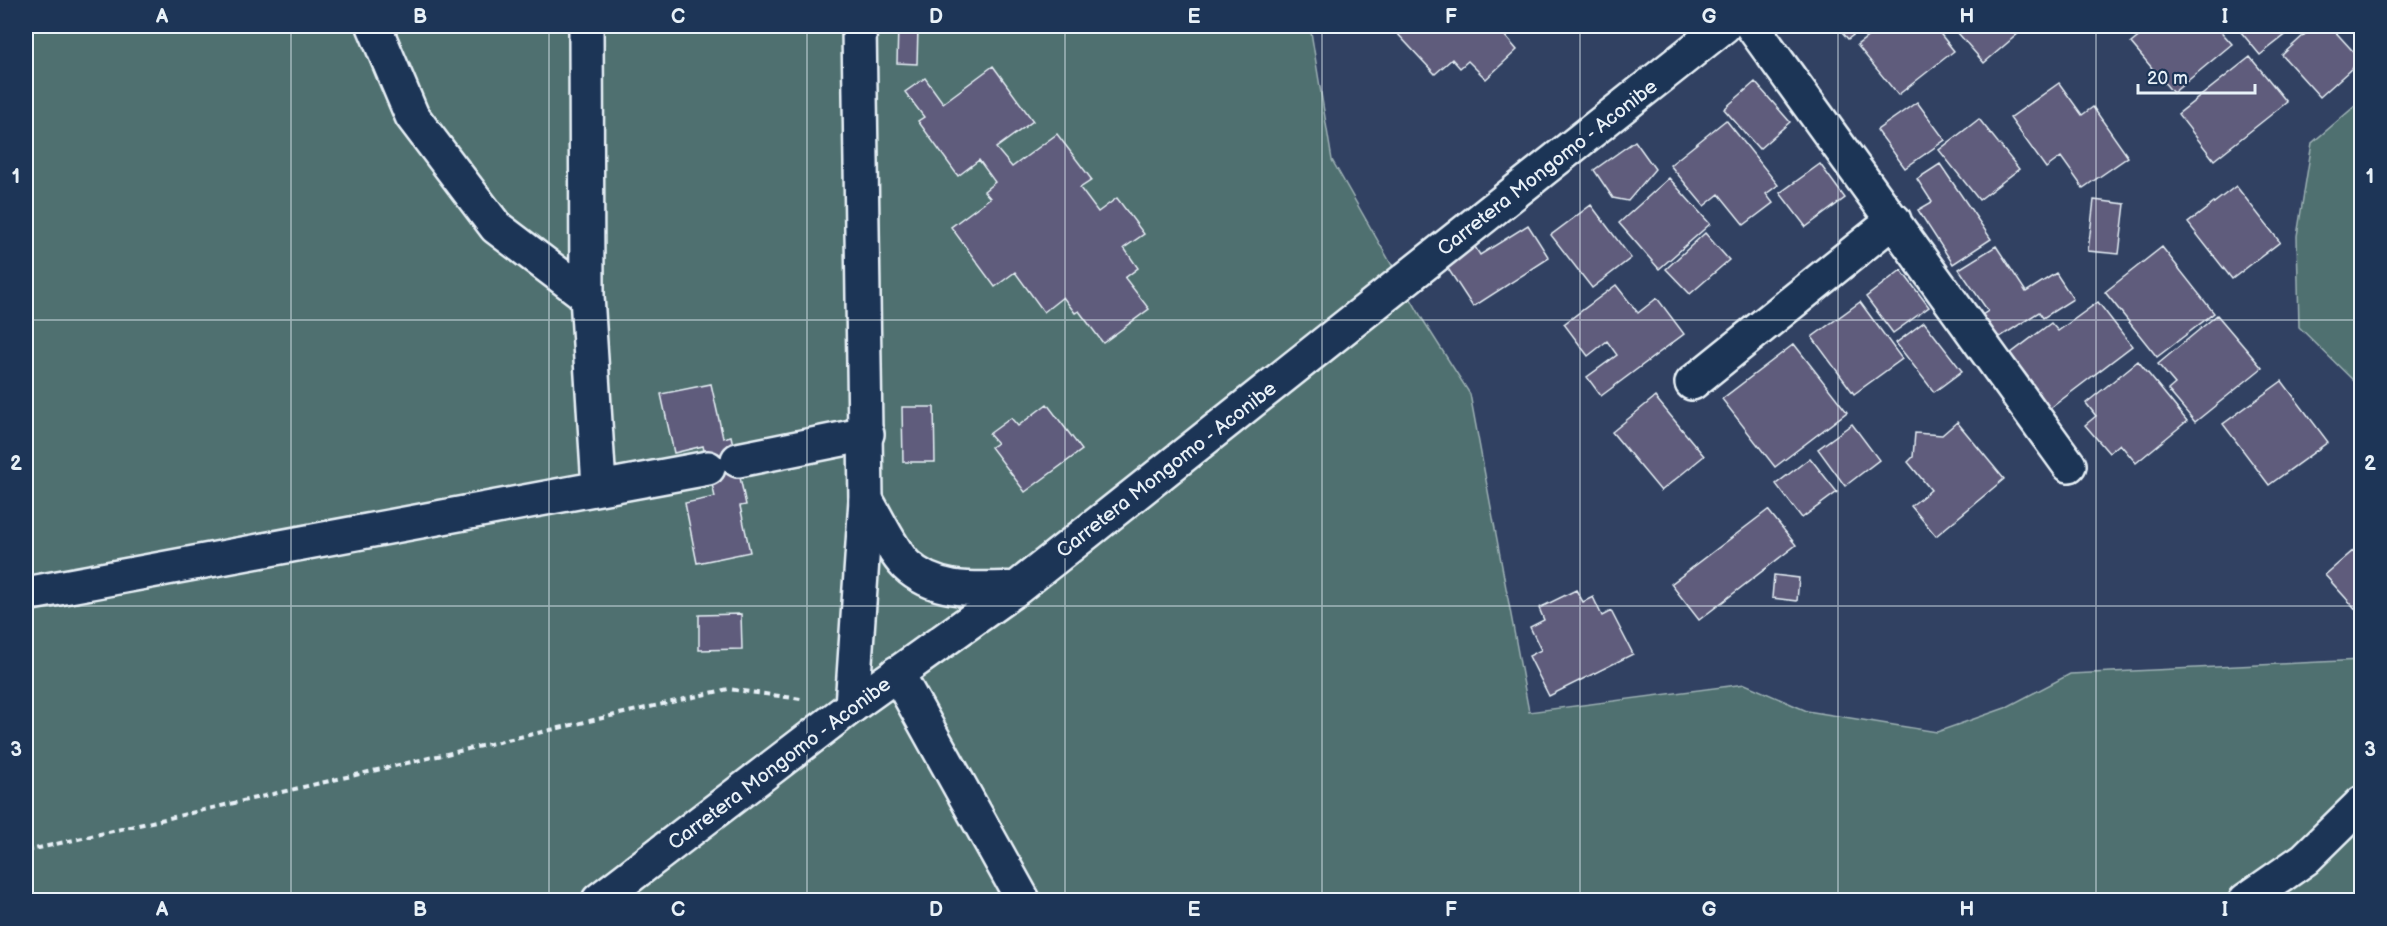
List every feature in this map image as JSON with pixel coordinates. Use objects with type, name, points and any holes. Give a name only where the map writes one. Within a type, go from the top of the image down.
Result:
[{"type":"street","points":[[374,26],[412,116],[496,227],[587,296]]},
{"type":"street","points":[[586,26],[587,296],[599,486]]},
{"type":"street","points":[[852,706],[866,501],[867,434],[859,26]]},
{"type":"street","name":"Carretera Mongomo - Aconibe","points":[[599,900],[852,706],[1017,588],[1724,26]]},
{"type":"street","points":[[1752,26],[2069,465]]},
{"type":"street","points":[[1692,383],[1894,220]]},
{"type":"street","points":[[26,594],[723,464],[867,434]]},
{"type":"street","points":[[866,501],[905,564],[933,583],[969,590],[1017,588]]},
{"type":"street","points":[[897,673],[1023,900]]},
{"type":"street","points":[[2246,900],[2305,859],[2361,803]]},
{"type":"path","points":[[26,851],[728,689],[852,706]]},
{"type":"green space","points":[[26,26],[1310,26],[1332,160],[1423,320],[1470,394],[1529,712],[1745,684],[1807,711],[1937,732],[2005,708],[2070,674],[2361,660],[2361,900],[26,900]]},
{"type":"green space","points":[[2361,101],[2361,388],[2299,327],[2297,236],[2312,143]]},
{"type":"building","points":[[1403,26],[1509,26],[1513,29],[1505,36],[1517,50],[1486,79],[1468,61],[1460,68],[1452,59],[1435,74],[1396,32]]},
{"type":"building","points":[[1837,26],[1865,26],[1848,39]]},
{"type":"building","points":[[1882,26],[1934,26],[1954,51],[1898,95],[1857,45]]},
{"type":"building","points":[[1952,26],[2027,26],[1984,63]]},
{"type":"building","points":[[2152,26],[2216,26],[2232,44],[2173,93],[2131,43]]},
{"type":"building","points":[[2236,26],[2297,26],[2260,55]]},
{"type":"building","points":[[2314,26],[2330,26],[2361,60],[2320,97],[2282,55]]},
{"type":"building","points":[[898,27],[918,28],[917,64],[897,63]]},
{"type":"building","points":[[2250,57],[2287,102],[2214,160],[2178,114]]},
{"type":"building","points":[[993,66],[1033,121],[996,148],[1012,167],[1057,134],[1092,180],[1080,188],[1098,212],[1117,198],[1144,234],[1124,248],[1138,268],[1125,278],[1149,309],[1103,343],[1079,311],[1075,313],[1063,297],[1044,312],[1015,272],[995,287],[951,227],[990,198],[984,191],[995,182],[979,160],[958,176],[918,121],[924,117],[905,92],[925,78],[943,103]]},
{"type":"building","points":[[1755,82],[1790,122],[1759,149],[1724,109]]},
{"type":"building","points":[[2059,83],[2082,115],[2093,107],[2128,157],[2083,188],[2061,157],[2046,168],[2010,118]]},
{"type":"building","points":[[1917,102],[1945,140],[1905,168],[1877,130]]},
{"type":"building","points":[[1979,119],[2019,169],[1979,200],[1939,150]]},
{"type":"building","points":[[1726,120],[1778,185],[1766,194],[1773,203],[1744,225],[1719,194],[1704,206],[1670,165]]},
{"type":"building","points":[[1635,141],[1655,169],[1628,201],[1613,198],[1594,170]]},
{"type":"building","points":[[1820,164],[1845,198],[1806,227],[1780,193]]},
{"type":"building","points":[[1940,164],[1991,239],[1953,264],[1918,210],[1932,202],[1917,179]]},
{"type":"building","points":[[1669,178],[1710,224],[1659,269],[1619,223]]},
{"type":"building","points":[[2236,186],[2280,242],[2232,279],[2188,223]]},
{"type":"building","points":[[2094,200],[2125,204],[2119,254],[2088,251]]},
{"type":"building","points":[[1591,205],[1631,258],[1592,288],[1551,235]]},
{"type":"building","points":[[1528,225],[1549,258],[1473,307],[1443,261],[1472,242],[1480,255]]},
{"type":"building","points":[[1705,233],[1729,260],[1690,294],[1666,269]]},
{"type":"building","points":[[1996,246],[2026,292],[2056,273],[2073,299],[2043,318],[2039,312],[1989,344],[1973,321],[1988,311],[1959,269]]},
{"type":"building","points":[[2162,247],[2214,313],[2157,357],[2105,292]]},
{"type":"building","points":[[1901,270],[1929,307],[1893,333],[1866,297]]},
{"type":"building","points":[[1616,285],[1638,313],[1657,298],[1684,334],[1601,396],[1587,377],[1617,355],[1607,341],[1588,356],[1564,324]]},
{"type":"building","points":[[1860,302],[1902,359],[1854,394],[1812,337]]},
{"type":"building","points":[[2098,302],[2132,346],[2044,413],[2024,387],[2032,382],[2010,354],[2051,323],[2058,331]]},
{"type":"building","points":[[2217,315],[2262,368],[2195,422],[2168,390],[2175,384],[2158,364]]},
{"type":"building","points":[[1924,322],[1962,371],[1934,392],[1896,343]]},
{"type":"building","points":[[1794,344],[1847,412],[1775,467],[1722,399]]},
{"type":"building","points":[[2138,361],[2187,421],[2136,463],[2120,444],[2109,453],[2085,425],[2096,416],[2086,403]]},
{"type":"building","points":[[2282,381],[2328,442],[2269,485],[2223,424]]},
{"type":"building","points":[[711,384],[723,438],[731,436],[746,505],[740,506],[750,552],[697,563],[685,503],[715,497],[703,446],[674,453],[661,394]]},
{"type":"building","points":[[1655,397],[1704,456],[1661,491],[1612,432]]},
{"type":"building","points":[[1047,404],[1082,450],[1025,492],[991,447],[997,443],[989,434],[1011,418],[1018,426]]},
{"type":"building","points":[[902,407],[934,407],[935,462],[903,462]]},
{"type":"building","points":[[1957,422],[2004,479],[1936,536],[1911,506],[1931,490],[1908,462],[1913,457],[1915,433],[1942,435]]},
{"type":"building","points":[[1852,424],[1879,460],[1845,486],[1818,449]]},
{"type":"building","points":[[1810,458],[1837,492],[1802,518],[1776,484]]},
{"type":"building","points":[[1768,510],[1796,545],[1699,620],[1671,584]]},
{"type":"building","points":[[2362,543],[2362,616],[2325,575]]},
{"type":"building","points":[[1774,575],[1799,578],[1797,601],[1772,598]]},
{"type":"building","points":[[1576,590],[1583,602],[1593,597],[1602,616],[1611,611],[1633,654],[1549,696],[1529,656],[1541,650],[1530,627],[1544,620],[1539,608]]},
{"type":"building","points":[[741,614],[742,649],[699,650],[699,615]]}]
